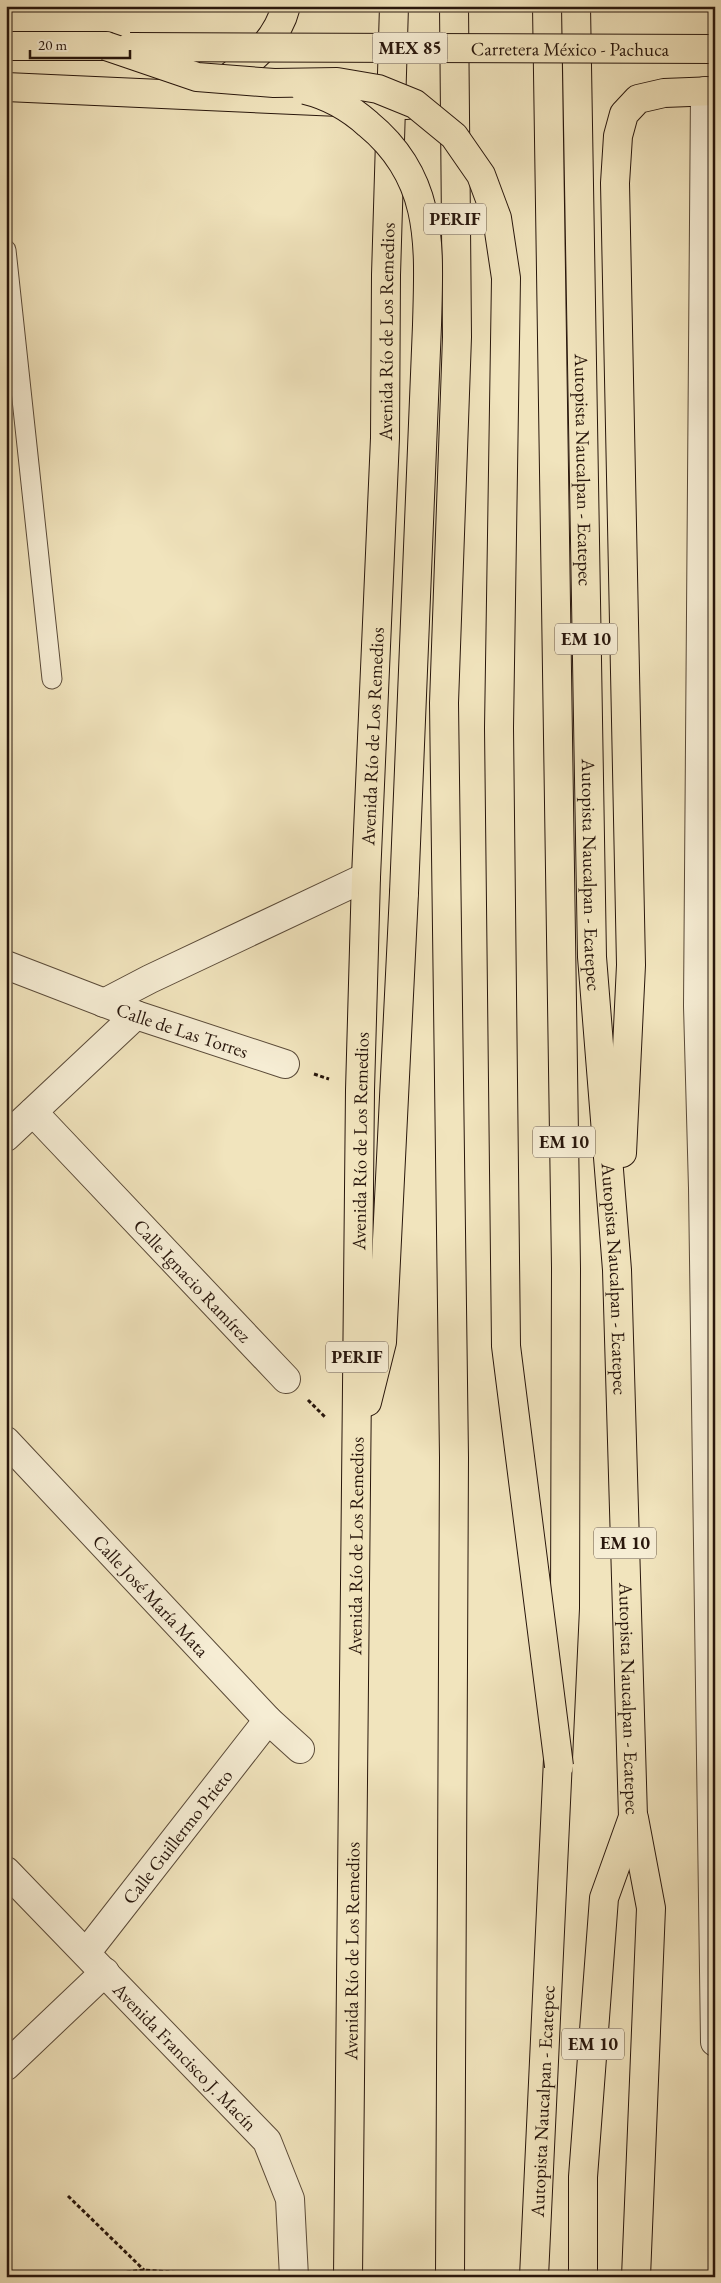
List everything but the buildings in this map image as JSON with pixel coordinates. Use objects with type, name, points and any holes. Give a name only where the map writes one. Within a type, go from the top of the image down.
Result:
[{"type":"highway","points":[[206,96],[249,64],[259,54],[274,34],[286,6]]},
{"type":"highway","name":"Avenida Río de Los Remedios","points":[[348,2277],[360,1090],[366,877],[385,438],[390,105],[394,6]]},
{"type":"highway","name":"PERIF","points":[[450,2277],[454,1457],[444,703],[457,337],[454,6]]},
{"type":"highway","name":"Autopista Naucalpan - Ecatepec","points":[[534,2277],[565,1608],[566,1268],[547,6]]},
{"type":"highway","name":"Autopista Naucalpan - Ecatepec","points":[[576,6],[592,957],[617,1270],[633,1817],[604,1898],[583,2177],[583,2277]]},
{"type":"highway","name":"Carretera México - Pachuca","points":[[6,46],[715,49]]},
{"type":"highway","points":[[106,46],[197,77],[274,83],[337,82],[378,89],[415,104],[454,136],[481,175],[498,226],[506,278],[499,728],[506,1346],[559,1766]]},
{"type":"highway","points":[[274,83],[323,94],[342,103],[384,138],[400,158],[421,201],[427,235],[427,325],[404,893],[382,1342],[356,1448]]},
{"type":"highway","points":[[6,88],[455,107]]},
{"type":"highway","points":[[617,1270],[631,964],[615,183],[618,136],[624,114],[638,99],[664,93],[710,91]]},
{"type":"highway","points":[[633,1817],[651,1908],[636,2277]]},
{"type":"street","points":[[710,91],[707,1008],[715,2042]]},
{"type":"street","points":[[104,1003],[150,979],[366,877]]},
{"type":"street","name":"Calle de Las Torres","points":[[6,966],[136,1015],[285,1064]]},
{"type":"street","points":[[6,1137],[136,1015]]},
{"type":"street","name":"Calle Ignacio Ramírez","points":[[33,1112],[286,1379]]},
{"type":"street","name":"Calle José María Mata","points":[[6,1441],[268,1720],[300,1749]]},
{"type":"street","name":"Calle Guillermo Prieto","points":[[86,1953],[268,1720]]},
{"type":"street","name":"Avenida Francisco J. Macín","points":[[6,1871],[267,2141],[290,2199],[294,2277]]},
{"type":"street","points":[[6,2066],[105,1972]]},
{"type":"lane","points":[[6,250],[52,679]]},
{"type":"path","points":[[285,1064],[360,1090]]},
{"type":"path","points":[[286,1379],[356,1448]]},
{"type":"path","points":[[68,2196],[144,2270]]},
{"type":"path","points":[[88,2277],[144,2270],[235,2277]]}]
